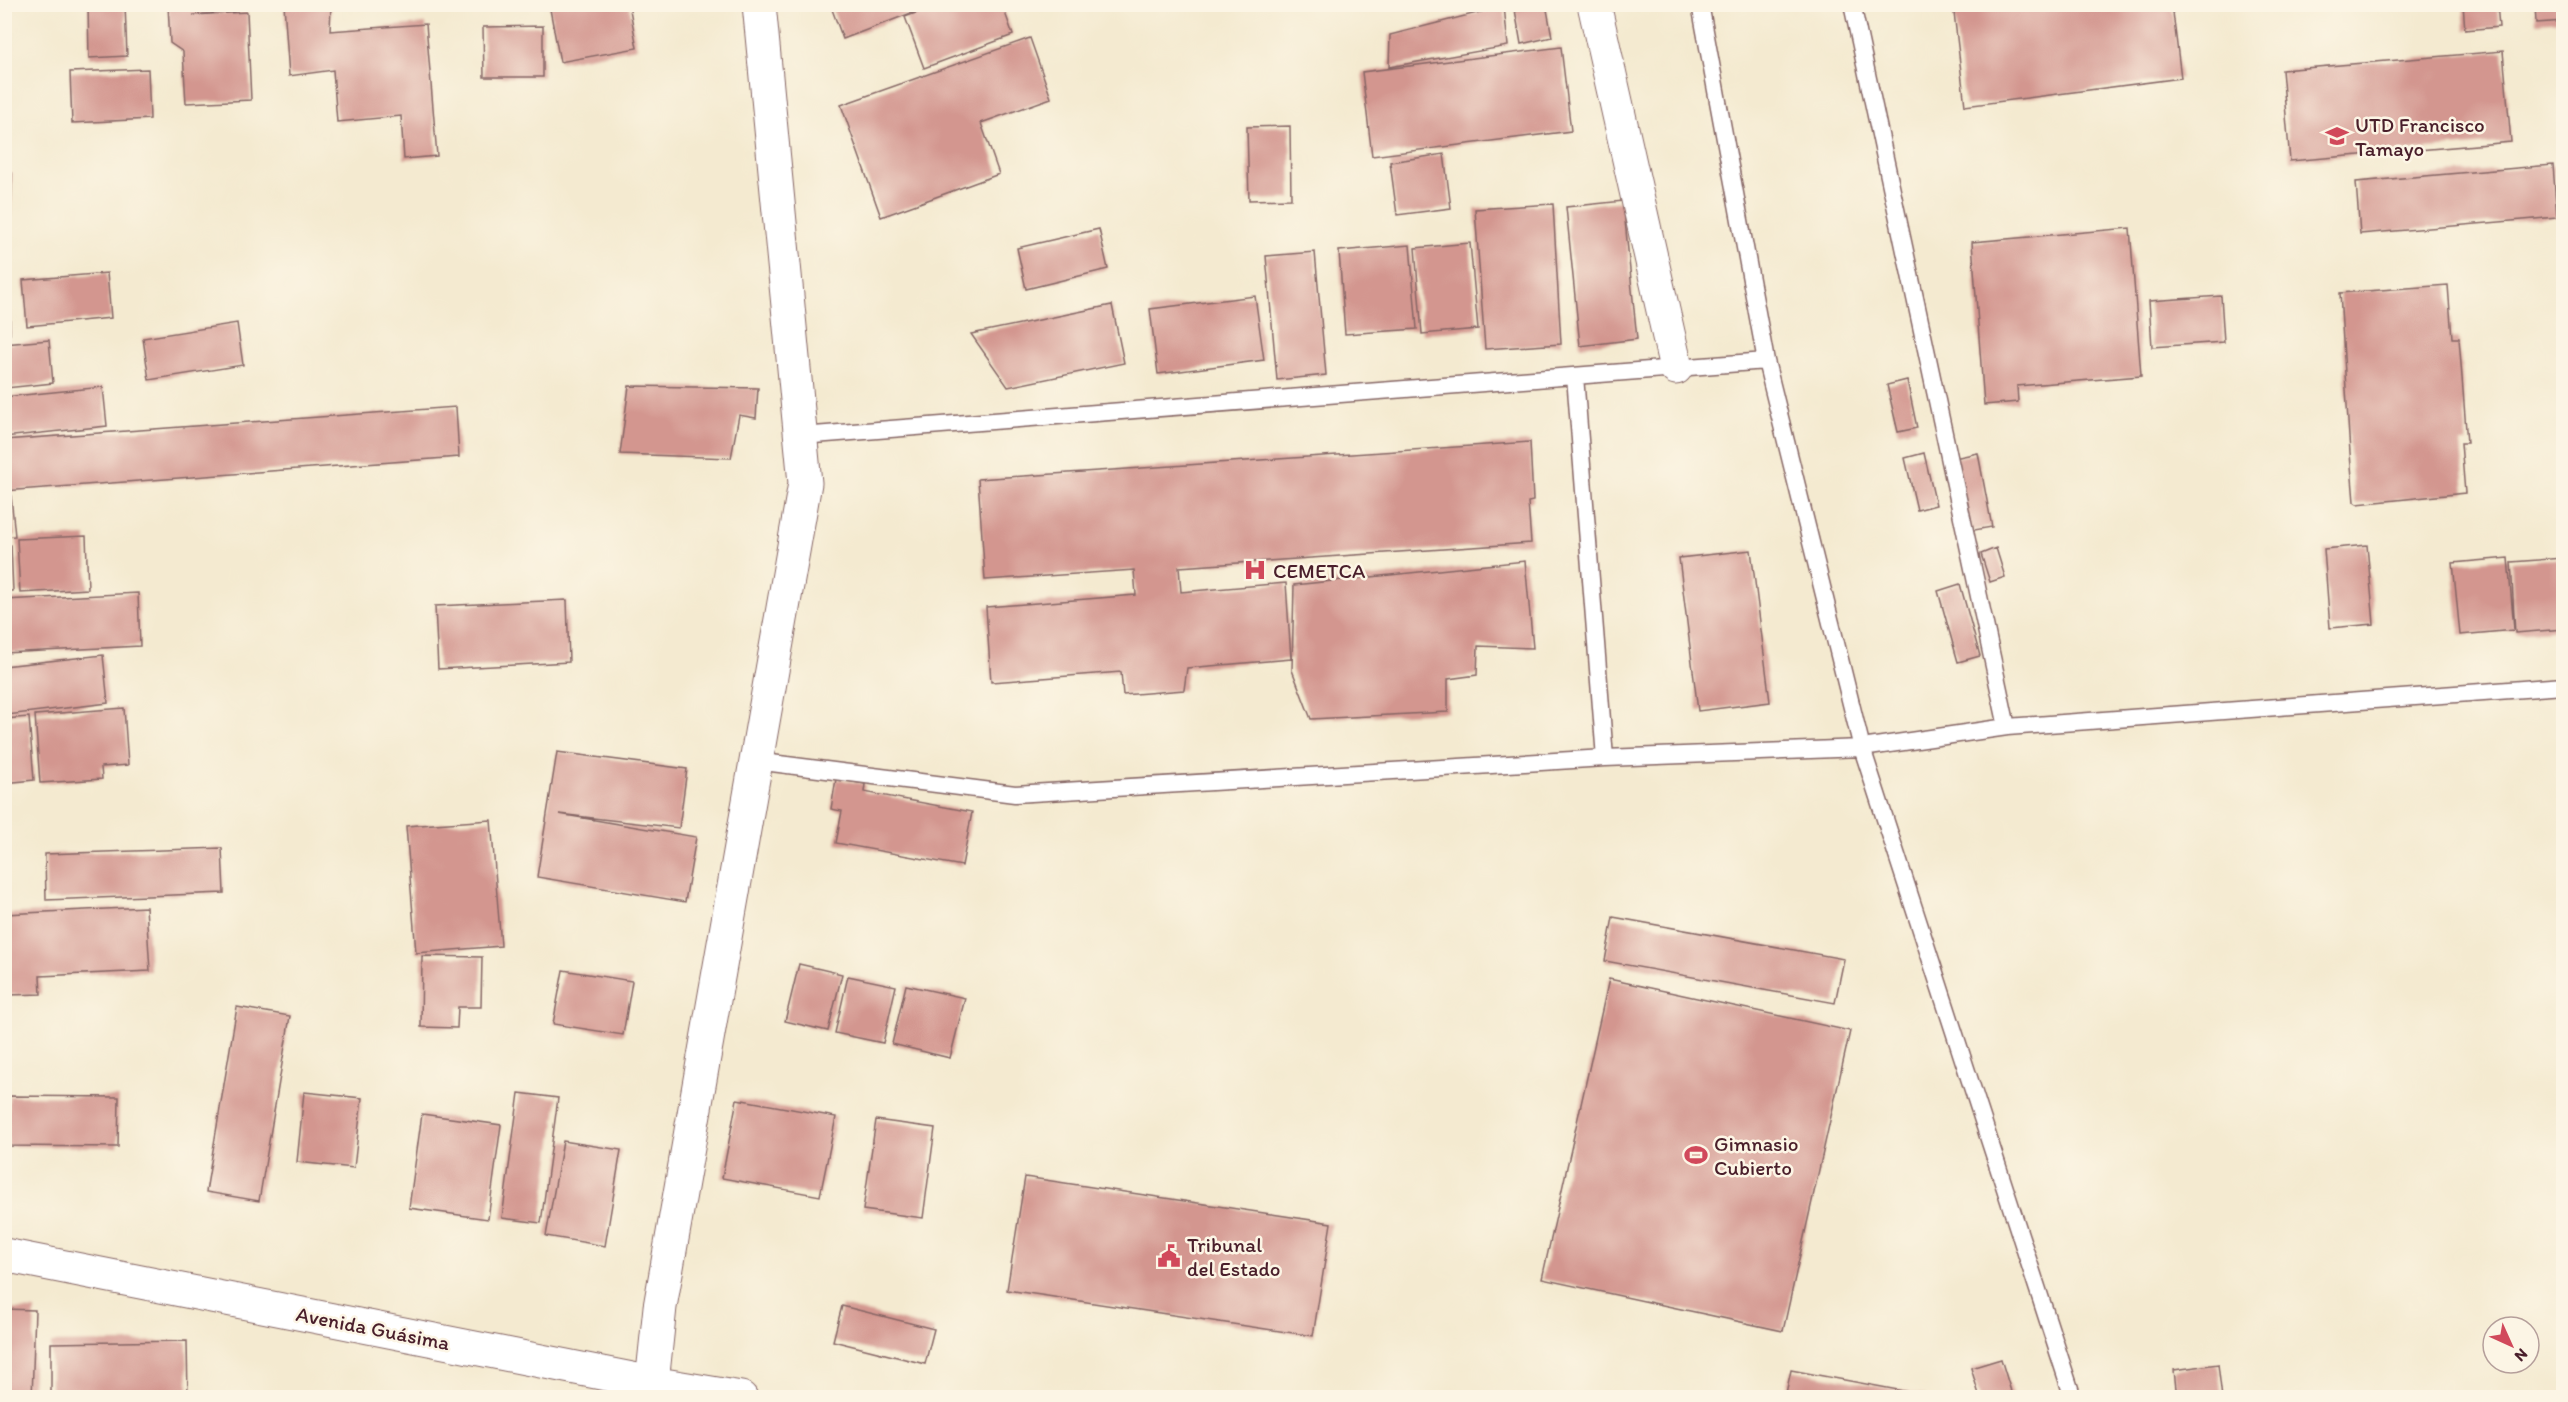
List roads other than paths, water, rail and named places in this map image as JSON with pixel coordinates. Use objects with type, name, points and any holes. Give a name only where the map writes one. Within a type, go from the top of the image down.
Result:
[{"type":"main road","points":[[651,1390],[660,1308],[805,483],[759,4]]},
{"type":"main road","points":[[1594,4],[1676,368]]},
{"type":"main road","name":"Avenida Guásima","points":[[4,1256],[651,1390],[741,1398]]},
{"type":"lane","points":[[1700,4],[1766,361],[1862,748],[2073,1398]]},
{"type":"lane","points":[[1852,4],[2007,727]]},
{"type":"lane","points":[[801,436],[1766,361]]},
{"type":"lane","points":[[1575,376],[1605,758]]},
{"type":"lane","points":[[755,761],[1015,794],[1605,758],[1862,748],[2007,727],[2564,686]]},
{"type":"place","name":"UTD Francisco Tamayo","points":[[2337,136]]},
{"type":"place","name":"CEMETCA","points":[[1255,570]]},
{"type":"place","name":"Gimnasio Cubierto","points":[[1696,1155]]},
{"type":"place","name":"Tribunal del Estado","points":[[1169,1256]]}]
